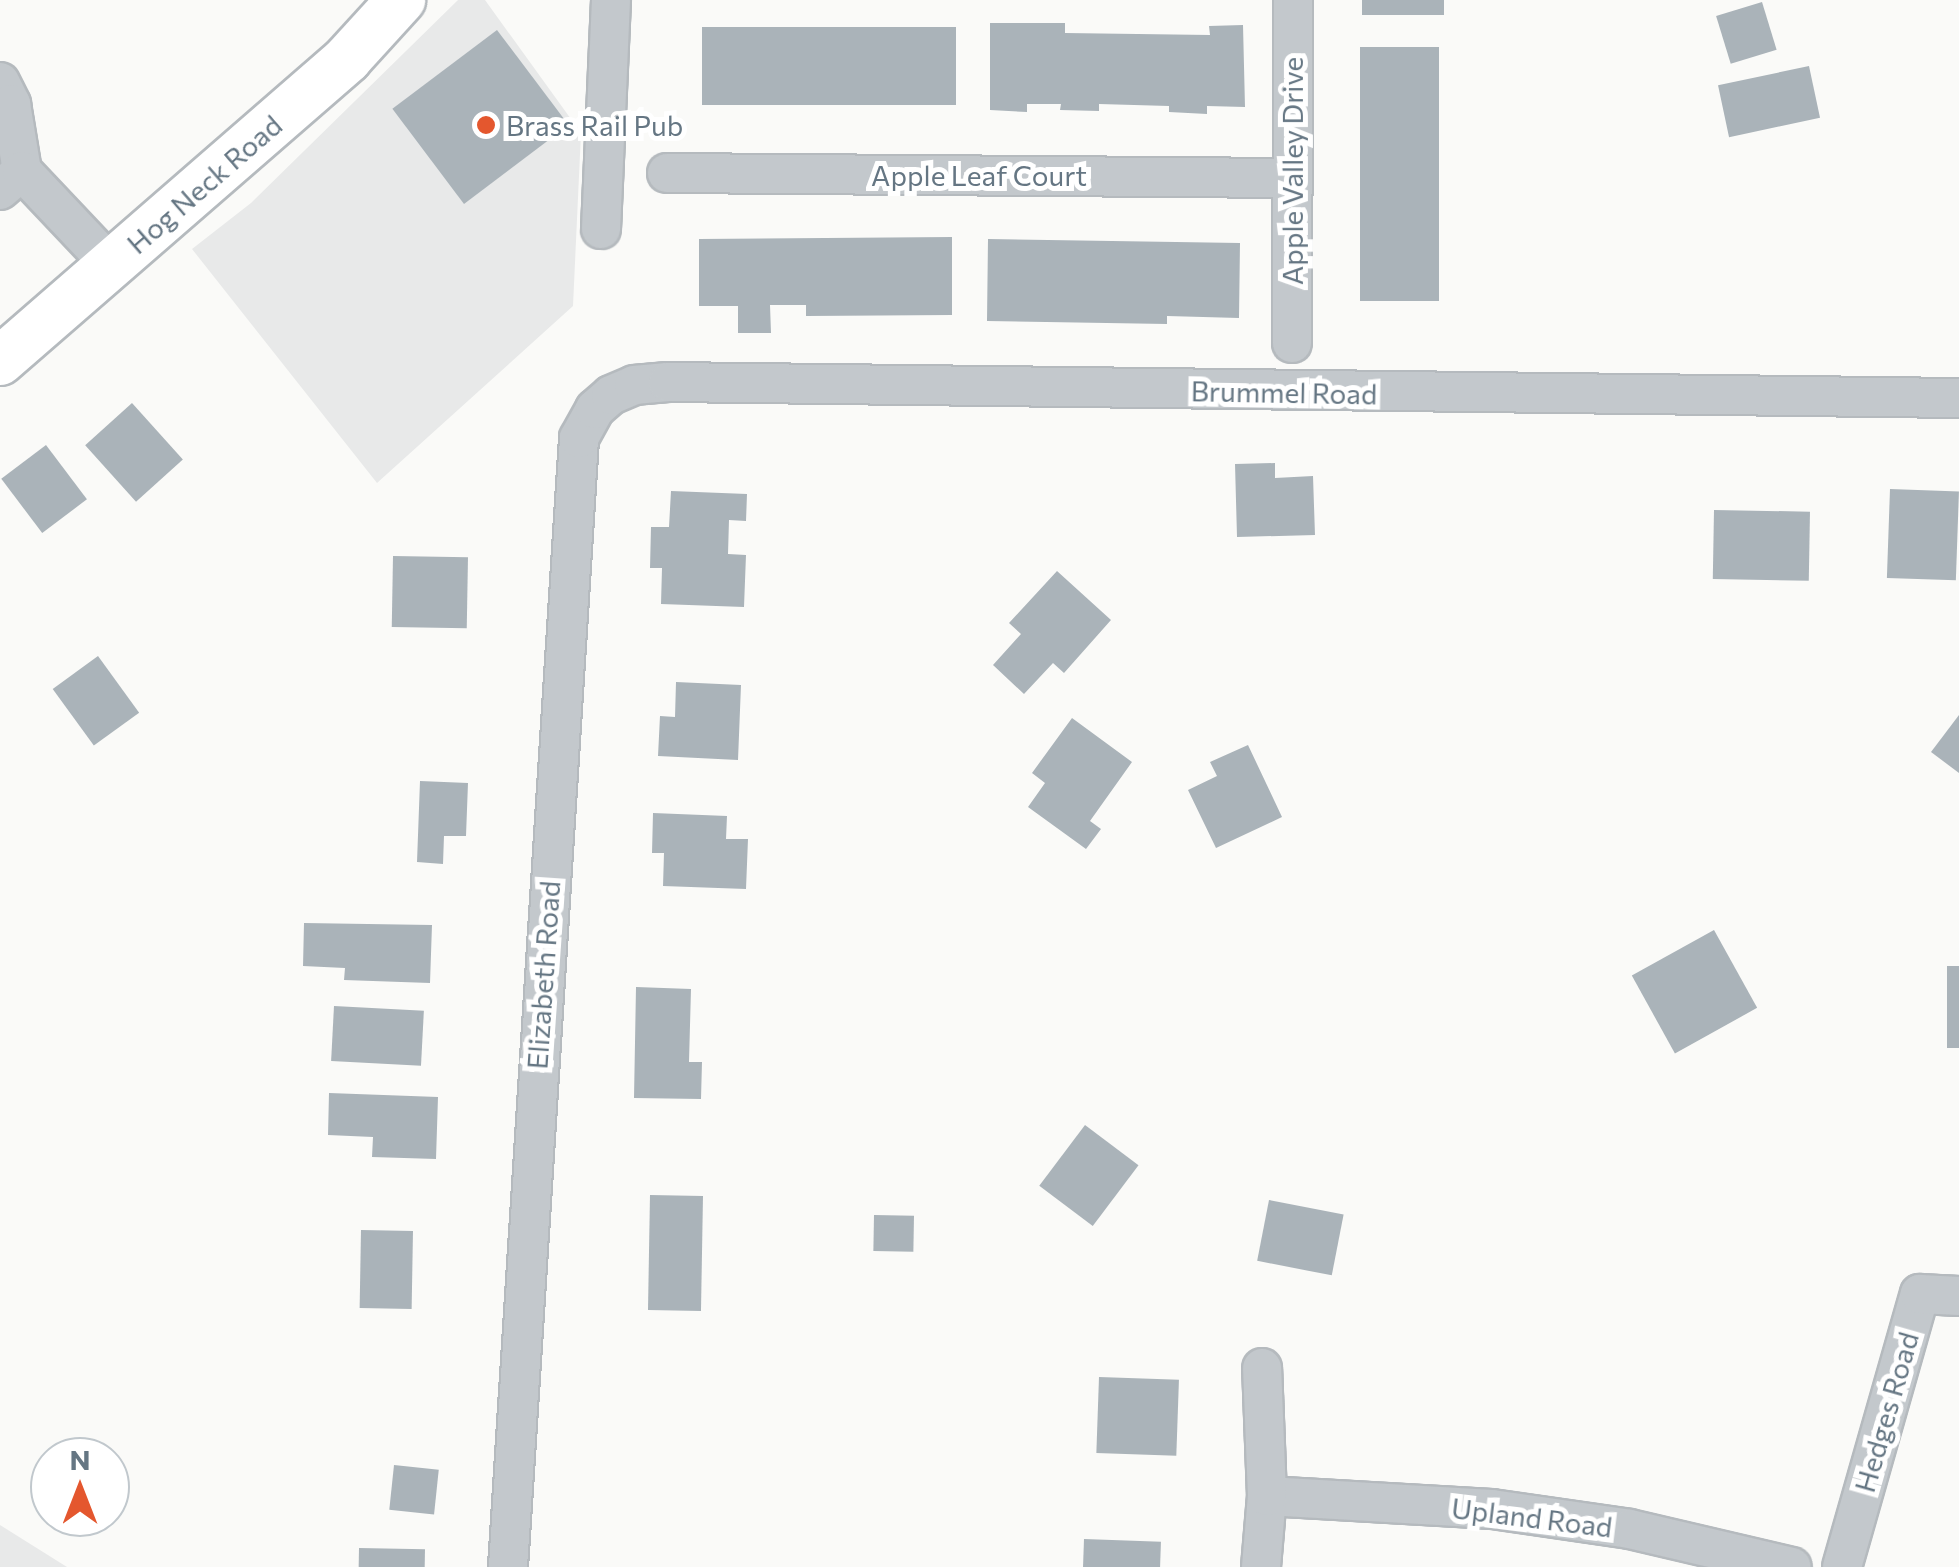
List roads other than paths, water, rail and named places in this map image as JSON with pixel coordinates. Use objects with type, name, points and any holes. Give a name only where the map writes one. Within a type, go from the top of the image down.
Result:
[{"type":"main road","name":"Hog Neck Road","points":[[0,361],[348,58],[402,0]]},
{"type":"street","points":[[600,230],[611,0]]},
{"type":"street","name":"Apple Valley Drive","points":[[1292,343],[1293,0]]},
{"type":"street","points":[[0,82],[11,104],[11,180],[111,265]]},
{"type":"street","name":"Apple Leaf Court","points":[[667,173],[1291,178]]},
{"type":"street","name":"Brummel Road","points":[[611,395],[634,385],[668,382],[1959,398]]},
{"type":"street","name":"Elizabeth Road","points":[[508,1567],[579,438],[596,409],[611,395]]},
{"type":"street","name":"Hedges Road","points":[[1842,1567],[1920,1294],[1959,1296]]},
{"type":"street","points":[[1261,1567],[1267,1496],[1262,1368]]},
{"type":"street","name":"Upland Road","points":[[1267,1496],[1492,1509],[1630,1529],[1792,1567]]},
{"type":"place","name":"Brass Rail Pub","points":[[486,125]]}]
